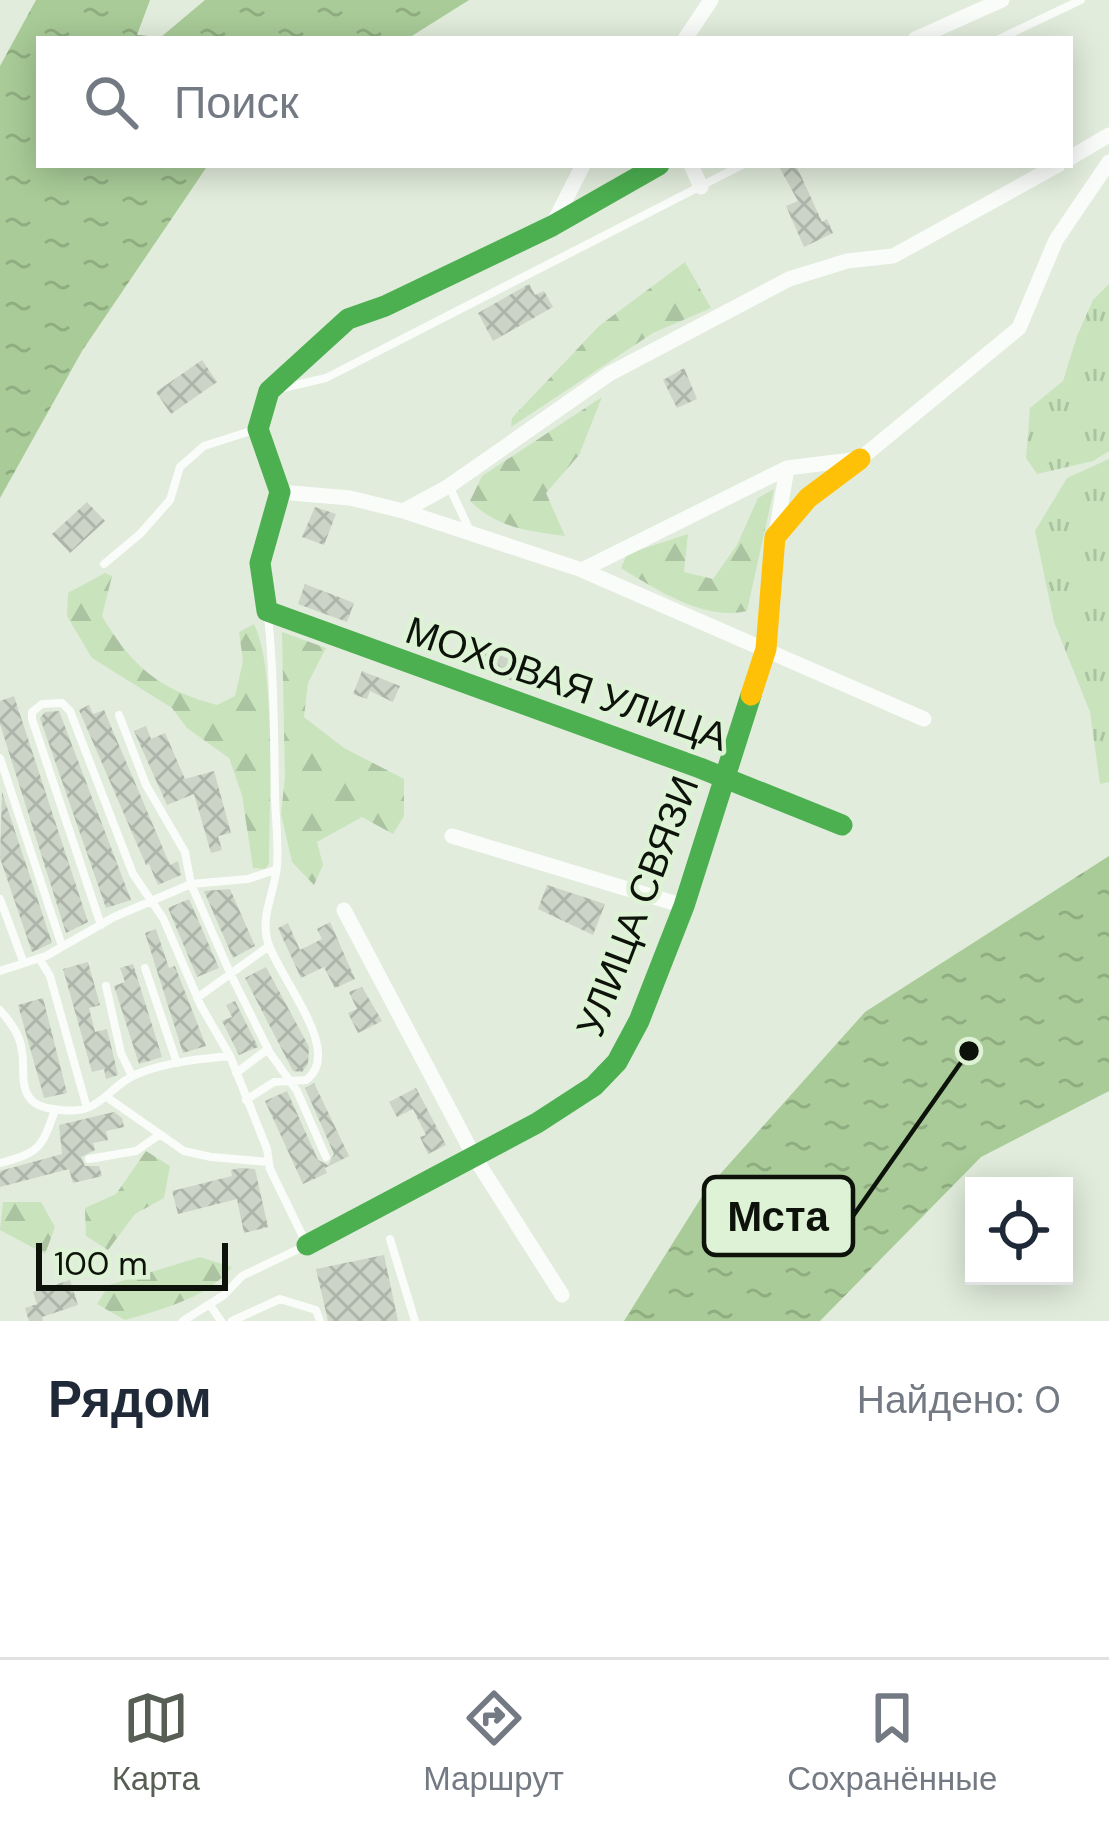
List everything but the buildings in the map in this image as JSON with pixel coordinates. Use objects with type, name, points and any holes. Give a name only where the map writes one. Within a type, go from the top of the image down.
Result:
[{"type":"street","points":[[687,36],[710,0]]},
{"type":"street","points":[[922,36],[1001,0]]},
{"type":"street","points":[[1073,156],[1109,135]]},
{"type":"street","points":[[775,537],[808,498],[1019,328],[1056,240],[1109,162]]},
{"type":"street","points":[[552,226],[581,168]]},
{"type":"street","points":[[267,611],[260,563],[280,492],[259,429],[269,391],[348,319],[552,226],[654,168]]},
{"type":"street","points":[[692,168],[701,187]]},
{"type":"street","points":[[403,511],[449,486],[609,374],[789,279],[848,261],[893,256],[1053,168]]},
{"type":"street","points":[[582,570],[787,468],[860,459]]},
{"type":"street","points":[[775,537],[787,468]]},
{"type":"street","points":[[280,492],[350,499],[403,511],[582,570],[924,719]]},
{"type":"street","name":"УЛИЦА СВЯЗИ","points":[[307,1245],[537,1123],[606,1076],[639,1021],[684,907],[766,649],[775,537]]},
{"type":"street","name":"МОХОВАЯ УЛИЦА","points":[[267,611],[422,672],[726,776],[842,825]]},
{"type":"street","points":[[452,836],[684,907]]},
{"type":"street","points":[[344,910],[475,1158],[562,1295]]},
{"type":"lane","points":[[1005,36],[1081,0]]},
{"type":"lane","points":[[269,391],[326,378],[736,168]]},
{"type":"lane","points":[[104,564],[170,500],[180,467],[204,446],[259,429]]},
{"type":"lane","points":[[449,486],[472,536]]},
{"type":"lane","points":[[246,1100],[266,1085],[313,1075],[319,1059],[305,1012],[269,946],[265,919],[277,869],[273,665],[267,611]]},
{"type":"lane","points":[[101,926],[32,719],[32,712],[42,704],[62,703],[70,711],[134,874],[163,918],[197,998],[230,1056],[269,1162],[307,1245],[242,1276],[210,1305],[183,1321]]},
{"type":"lane","points":[[119,715],[146,785],[185,852],[191,884],[230,974],[326,1156]]},
{"type":"lane","points":[[0,758],[62,946]]},
{"type":"lane","points":[[0,970],[39,958],[191,884],[248,879],[277,869]]},
{"type":"lane","points":[[0,899],[23,961]]},
{"type":"lane","points":[[197,998],[269,946]]},
{"type":"lane","points":[[39,958],[50,976],[87,1108]]},
{"type":"lane","points":[[145,968],[177,1063]]},
{"type":"lane","points":[[106,986],[132,1076]]},
{"type":"lane","points":[[0,1010],[20,1040],[28,1096],[55,1110],[87,1108],[108,1098],[132,1076],[177,1063],[230,1056]]},
{"type":"lane","points":[[236,1073],[268,1049]]},
{"type":"lane","points":[[108,1098],[193,1153],[269,1162]]},
{"type":"lane","points":[[0,1163],[41,1146],[55,1110]]},
{"type":"lane","points":[[89,1159],[136,1151],[159,1135]]},
{"type":"lane","points":[[390,1239],[415,1321]]},
{"type":"lane","points":[[232,1321],[280,1299],[316,1310],[320,1321]]},
{"type":"lane","points":[[210,1305],[221,1321]]},
{"type":"green space","points":[[685,262],[711,308],[653,333],[511,427],[512,418],[599,326]]},
{"type":"green space","points":[[1109,284],[1109,451],[1093,461],[1037,474],[1026,458],[1030,408],[1063,381],[1093,300]]},
{"type":"green space","points":[[602,397],[579,455],[546,493],[565,536],[502,523],[470,501],[482,476]]},
{"type":"green space","points":[[1109,459],[1109,782],[1100,784],[1090,712],[1054,622],[1035,531],[1067,478]]},
{"type":"green space","points":[[774,489],[747,611],[698,608],[621,568],[627,554],[688,534],[684,572],[713,579],[737,545],[758,498]]},
{"type":"green space","points":[[105,573],[112,576],[102,616],[113,634],[149,674],[197,699],[217,705],[235,696],[243,661],[239,632],[254,624],[269,705],[269,864],[265,869],[253,868],[242,795],[229,758],[187,728],[172,708],[92,658],[67,616],[68,593]]},
{"type":"green space","points":[[282,632],[326,648],[308,683],[304,717],[344,748],[404,779],[404,816],[393,834],[362,817],[317,842],[323,865],[314,885],[292,862],[281,814],[285,777]]},
{"type":"green space","points":[[146,1151],[170,1166],[164,1198],[135,1214],[108,1250],[86,1236],[85,1208],[116,1194]]},
{"type":"green space","points":[[3,1202],[41,1202],[55,1227],[45,1254],[0,1230]]},
{"type":"green space","points":[[200,1257],[232,1267],[197,1294],[125,1320],[97,1304],[109,1285]]},
{"type":"water","points":[[36,0],[150,0],[137,35],[149,36],[36,36],[36,168],[206,168],[82,351],[0,498],[0,66]]},
{"type":"water","points":[[205,0],[469,0],[412,36],[162,36]]},
{"type":"water","points":[[1109,856],[1109,1091],[981,1157],[820,1321],[624,1321],[706,1190],[865,1012]]},
{"type":"traffic: fast","points":[[654,168],[552,226],[348,319],[269,391],[258,429],[280,492],[260,563],[267,611],[700,768],[842,825]]},
{"type":"traffic: fast","points":[[307,1245],[537,1123],[594,1086],[617,1062],[639,1021],[684,906],[751,695]]},
{"type":"traffic: slow","points":[[751,695],[766,649],[775,537],[808,498],[860,459]]},
{"type":"place","name":"Мста","points":[[969,1051]]}]
